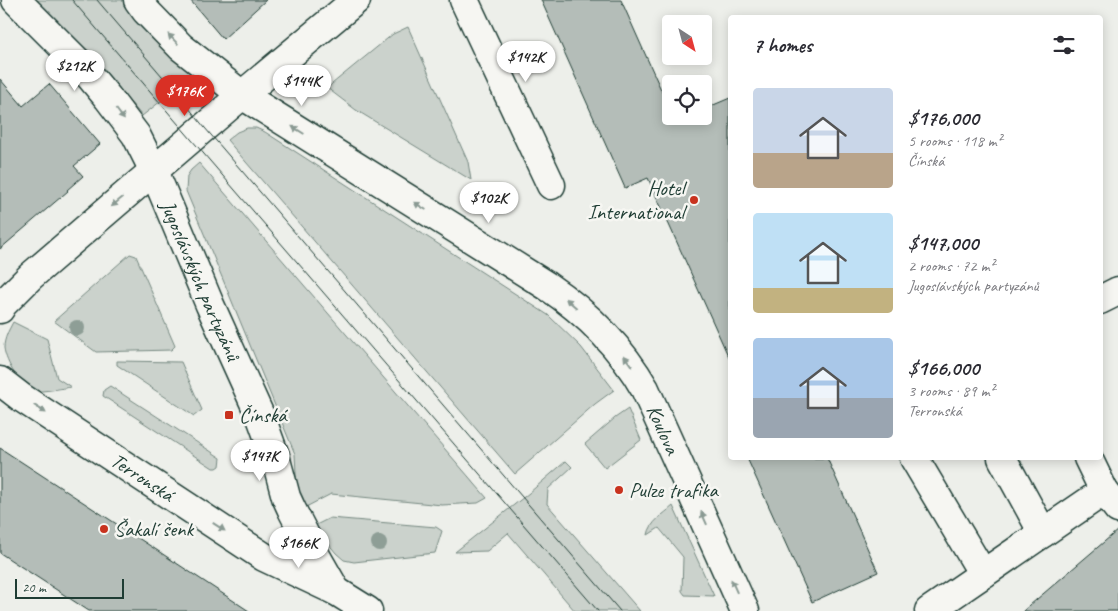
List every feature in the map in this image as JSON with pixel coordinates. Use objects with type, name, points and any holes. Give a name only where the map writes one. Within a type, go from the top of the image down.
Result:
[{"type":"main road","name":"Jugoslávských partyzánů","points":[[16,0],[78,62],[136,135],[154,171],[210,305],[262,420],[275,456],[286,497],[336,591]]},
{"type":"main road","points":[[138,0],[146,11],[181,47],[242,95]]},
{"type":"main road","points":[[0,309],[31,276],[356,0]]},
{"type":"main road","points":[[464,0],[551,185]]},
{"type":"main road","name":"Koulova","points":[[242,95],[547,286],[566,299],[607,336],[646,389],[746,611]]},
{"type":"main road","points":[[1103,298],[1118,291]]},
{"type":"main road","name":"Terronská","points":[[0,381],[22,398],[264,557],[336,591],[368,611]]},
{"type":"main road","points":[[915,460],[982,574]]},
{"type":"main road","points":[[1003,460],[1043,533]]},
{"type":"main road","points":[[929,611],[1043,533],[1111,500],[1089,460]]},
{"type":"shaded area","points":[[34,0],[123,0],[176,59],[194,75],[142,116],[98,65]]},
{"type":"shaded area","points":[[408,27],[468,162],[471,180],[356,110],[327,88],[393,34]]},
{"type":"shaded area","points":[[247,128],[256,128],[265,132],[548,315],[581,347],[614,390],[595,404],[515,474],[227,140],[237,132]]},
{"type":"shaded area","points":[[199,163],[487,498],[478,503],[442,505],[331,494],[304,508],[297,493],[295,454],[186,191],[187,176]]},
{"type":"shaded area","points":[[130,254],[136,256],[175,346],[171,350],[96,352],[54,321]]},
{"type":"shaded area","points":[[13,322],[47,339],[57,378],[71,387],[36,391],[30,389],[19,380],[11,367],[4,348],[6,337]]},
{"type":"shaded area","points":[[117,361],[181,362],[202,410],[194,416],[117,365]]},
{"type":"shaded area","points":[[110,386],[221,458],[220,466],[213,468],[103,396],[104,390]]},
{"type":"shaded area","points":[[628,409],[641,440],[605,468],[585,444]]},
{"type":"shaded area","points":[[566,461],[572,467],[548,489],[547,504],[640,611],[575,611],[508,533],[487,551],[455,552]]},
{"type":"shaded area","points":[[673,506],[714,596],[685,595],[682,591],[683,557],[659,528],[648,535],[654,522]]},
{"type":"shaded area","points":[[330,518],[436,527],[442,531],[435,553],[354,562],[344,560],[336,553],[314,526]]},
{"type":"building","points":[[190,0],[266,0],[223,39]]},
{"type":"building","name":"Hotel International","points":[[541,0],[621,0],[662,92],[662,125],[712,125],[712,106],[728,99],[728,356],[648,178],[625,188]]},
{"type":"building","points":[[0,79],[23,106],[49,84],[100,144],[74,166],[83,176],[0,249]]},
{"type":"building","points":[[0,448],[249,611],[89,611],[0,553]]},
{"type":"building","points":[[748,460],[828,460],[878,572],[812,602]]},
{"type":"building","points":[[1118,530],[1118,611],[1023,611]]},
{"type":"tram line","points":[[72,0],[598,611]]},
{"type":"tram line","points":[[97,0],[620,611]]},
{"type":"place","name":"Hotel International","points":[[694,200]]},
{"type":"place","name":"Čínská","points":[[229,415]]},
{"type":"place","name":"Pulze trafika","points":[[619,490]]},
{"type":"place","name":"Šakalí šenk","points":[[104,529]]}]
